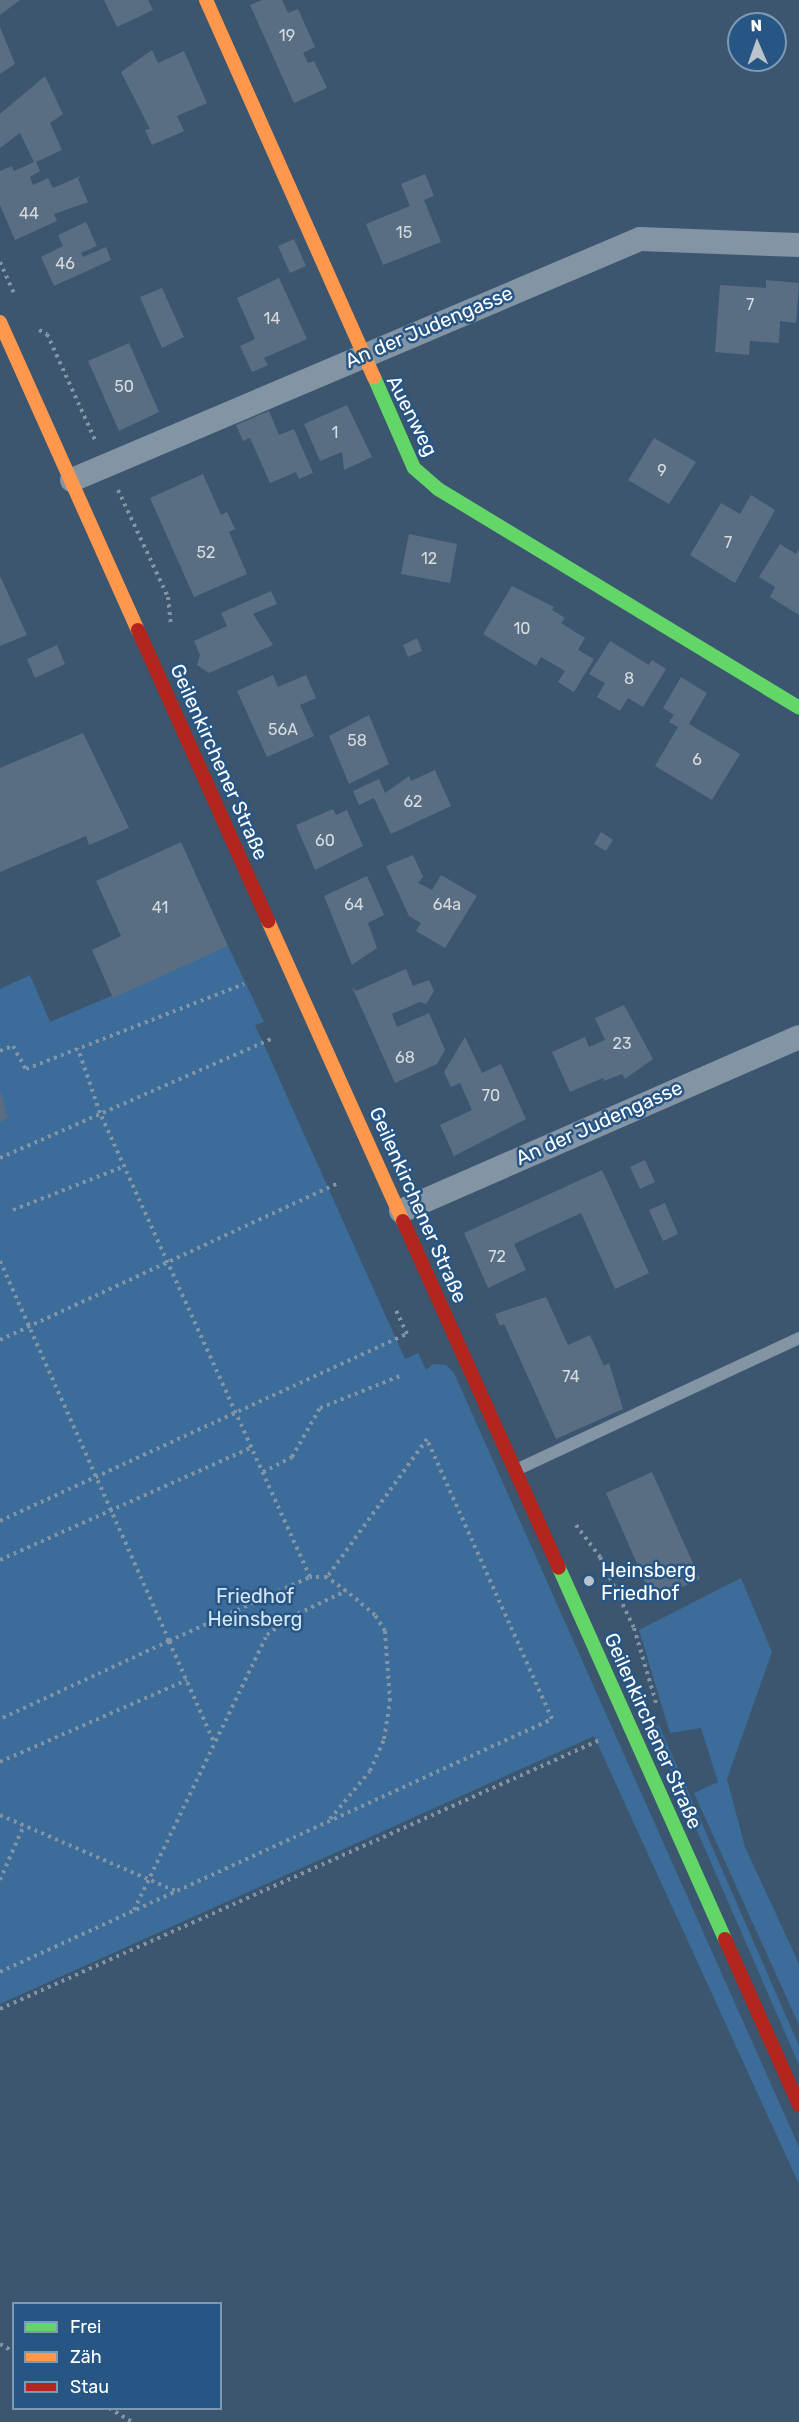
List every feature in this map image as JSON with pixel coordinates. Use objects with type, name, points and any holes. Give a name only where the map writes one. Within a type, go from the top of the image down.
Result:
[{"type":"street","name":"Auenweg","points":[[206,0],[280,157],[361,355],[414,468],[438,489],[799,708]]},
{"type":"street","name":"An der Judengasse","points":[[72,480],[361,355],[640,239],[799,245]]},
{"type":"street","name":"Geilenkirchener Straße","points":[[0,322],[799,2105]]},
{"type":"street","name":"An der Judengasse","points":[[400,1211],[799,1037]]},
{"type":"lane","points":[[516,1470],[799,1338]]},
{"type":"path","points":[[0,1051],[13,1046],[26,1069],[244,984]]},
{"type":"path","points":[[0,1158],[273,1038]]},
{"type":"path","points":[[78,1049],[100,1113],[310,1577]]},
{"type":"path","points":[[14,1210],[125,1166]]},
{"type":"path","points":[[0,1340],[168,1264],[338,1183]]},
{"type":"path","points":[[0,1261],[94,1478],[112,1513],[214,1741]]},
{"type":"path","points":[[0,1521],[238,1414],[407,1334],[396,1310]]},
{"type":"path","points":[[263,1472],[292,1457],[320,1408],[400,1376]]},
{"type":"path","points":[[0,1972],[552,1719],[427,1439],[327,1576]]},
{"type":"path","points":[[0,1560],[112,1513],[253,1447]]},
{"type":"path","points":[[0,1719],[310,1577],[327,1576],[375,1615],[385,1631],[390,1701],[384,1739],[370,1771],[329,1821]]},
{"type":"path","points":[[134,1911],[148,1876],[267,1635],[291,1617],[346,1591]]},
{"type":"path","points":[[0,1762],[187,1680]]},
{"type":"path","points":[[0,2009],[630,1727]]},
{"type":"path","points":[[0,1815],[148,1876],[176,1891]]},
{"type":"path","points":[[0,1880],[24,1825]]},
{"type":"path","points":[[111,2410],[132,2422]]},
{"type":"green space","name":"Friedhof Heinsberg","points":[[228,946],[264,1022],[255,1025],[405,1359],[418,1353],[426,1370],[433,1364],[446,1365],[454,1373],[799,2147],[799,2184],[594,1736],[0,2004],[0,989],[30,975],[50,1022]]},
{"type":"green space","points":[[741,1578],[772,1652],[727,1779],[745,1847],[799,1964],[799,2025],[694,1793],[718,1782],[701,1728],[670,1733],[639,1630]]},
{"type":"green space","points":[[659,1725],[799,2046],[799,2065],[652,1727]]},
{"type":"building","points":[[0,0],[20,0],[0,15]]},
{"type":"building","points":[[104,0],[148,0],[153,10],[117,27]]},
{"type":"building","points":[[262,0],[282,0],[288,13],[298,9],[315,47],[303,53],[308,63],[314,61],[327,88],[294,103],[250,5]]},
{"type":"building","points":[[0,27],[15,64],[0,74]]},
{"type":"building","points":[[152,50],[158,63],[184,51],[207,103],[177,116],[184,131],[152,145],[145,130],[150,129],[121,72]]},
{"type":"building","points":[[45,76],[63,114],[50,123],[62,150],[36,162],[40,171],[30,177],[33,185],[48,178],[53,188],[81,176],[78,179],[88,202],[54,214],[57,221],[15,240],[0,205],[0,171],[12,166],[14,171],[34,162],[20,133],[0,148],[0,114]]},
{"type":"building","points":[[425,174],[434,196],[424,200],[441,242],[383,265],[366,224],[410,206],[401,184]]},
{"type":"building","points":[[86,222],[97,246],[81,253],[83,257],[106,247],[111,260],[54,286],[41,257],[63,246],[58,235]]},
{"type":"building","points":[[294,239],[306,266],[290,273],[278,246]]},
{"type":"building","points":[[279,278],[307,339],[264,358],[268,365],[252,372],[240,346],[255,339],[237,298]]},
{"type":"building","points":[[766,280],[799,283],[796,323],[780,321],[779,343],[750,341],[749,355],[715,352],[720,285],[766,288]]},
{"type":"building","points":[[162,288],[184,337],[162,348],[140,297]]},
{"type":"building","points":[[129,343],[159,412],[119,431],[88,361]]},
{"type":"building","points":[[347,405],[372,457],[344,470],[342,452],[320,461],[304,424]]},
{"type":"building","points":[[269,411],[279,435],[294,429],[313,473],[299,479],[296,472],[270,483],[250,438],[243,441],[236,425]]},
{"type":"building","points":[[654,438],[696,462],[669,504],[628,480]]},
{"type":"building","points":[[203,474],[221,515],[227,512],[235,529],[229,532],[247,574],[194,597],[150,498]]},
{"type":"building","points":[[751,495],[775,510],[735,583],[690,555],[721,503],[740,514]]},
{"type":"building","points":[[409,534],[457,544],[450,583],[401,574]]},
{"type":"building","points":[[780,544],[796,554],[799,549],[799,615],[770,597],[775,587],[759,577]]},
{"type":"building","points":[[0,576],[27,635],[0,646]]},
{"type":"building","points":[[512,586],[554,607],[552,610],[565,618],[561,623],[585,638],[578,650],[594,659],[574,692],[558,682],[565,671],[541,657],[536,666],[483,634]]},
{"type":"building","points":[[271,591],[277,604],[253,614],[273,645],[209,673],[197,665],[200,655],[194,641],[227,626],[221,613]]},
{"type":"building","points":[[417,638],[422,651],[408,657],[403,645]]},
{"type":"building","points":[[610,641],[649,665],[652,660],[666,669],[643,707],[628,698],[620,711],[597,697],[605,683],[589,674]]},
{"type":"building","points":[[57,645],[65,664],[35,678],[27,659]]},
{"type":"building","points":[[273,675],[278,687],[306,675],[316,698],[300,705],[314,736],[267,757],[237,691]]},
{"type":"building","points":[[681,677],[707,693],[689,724],[740,754],[712,800],[655,766],[678,727],[669,722],[674,715],[663,708]]},
{"type":"building","points":[[369,715],[389,764],[349,784],[329,736]]},
{"type":"building","points":[[83,733],[129,828],[89,845],[86,836],[0,872],[0,768]]},
{"type":"building","points":[[435,770],[451,806],[391,834],[374,798],[359,805],[353,791],[379,779],[385,793],[409,776],[411,781]]},
{"type":"building","points":[[333,809],[336,815],[347,810],[363,846],[315,870],[296,825]]},
{"type":"building","points":[[601,832],[613,840],[606,851],[594,844]]},
{"type":"building","points":[[181,842],[228,946],[113,998],[92,950],[121,936],[96,881]]},
{"type":"building","points":[[413,855],[423,877],[418,883],[432,890],[441,875],[477,896],[445,948],[416,931],[421,923],[409,916],[386,866]]},
{"type":"building","points":[[367,876],[384,915],[368,923],[377,948],[352,965],[324,896]]},
{"type":"building","points":[[406,969],[413,986],[429,980],[434,991],[426,1004],[420,1002],[392,1014],[397,1027],[429,1013],[445,1050],[437,1064],[395,1083],[352,987],[356,991]]},
{"type":"building","points":[[624,1005],[653,1059],[625,1079],[622,1074],[604,1081],[603,1078],[570,1092],[552,1052],[585,1037],[589,1047],[605,1040],[595,1018]]},
{"type":"building","points":[[465,1037],[482,1073],[501,1064],[526,1119],[454,1156],[440,1125],[472,1110],[460,1083],[451,1087],[444,1072]]},
{"type":"building","points":[[0,1090],[8,1118],[0,1122]]},
{"type":"building","points":[[645,1160],[655,1182],[640,1189],[630,1167]]},
{"type":"building","points":[[602,1170],[649,1273],[615,1289],[581,1213],[514,1244],[526,1270],[488,1288],[464,1233]]},
{"type":"building","points":[[665,1203],[678,1234],[663,1241],[649,1210]]},
{"type":"building","points":[[546,1297],[568,1345],[590,1335],[604,1366],[609,1363],[623,1409],[556,1439],[504,1324],[500,1326],[495,1314]]},
{"type":"building","points":[[652,1472],[700,1579],[653,1600],[606,1493]]},
{"type":"traffic: fast","points":[[374,377],[414,468],[438,489],[799,708]]},
{"type":"traffic: fast","points":[[559,1568],[725,1939]]},
{"type":"traffic: slow","points":[[206,0],[374,377]]},
{"type":"traffic: slow","points":[[0,322],[138,630]]},
{"type":"traffic: slow","points":[[268,921],[403,1221]]},
{"type":"traffic: jam","points":[[138,630],[268,921]]},
{"type":"traffic: jam","points":[[403,1221],[559,1568]]},
{"type":"traffic: jam","points":[[725,1939],[799,2105]]},
{"type":"place","name":"Heinsberg Friedhof","points":[[589,1581]]}]
